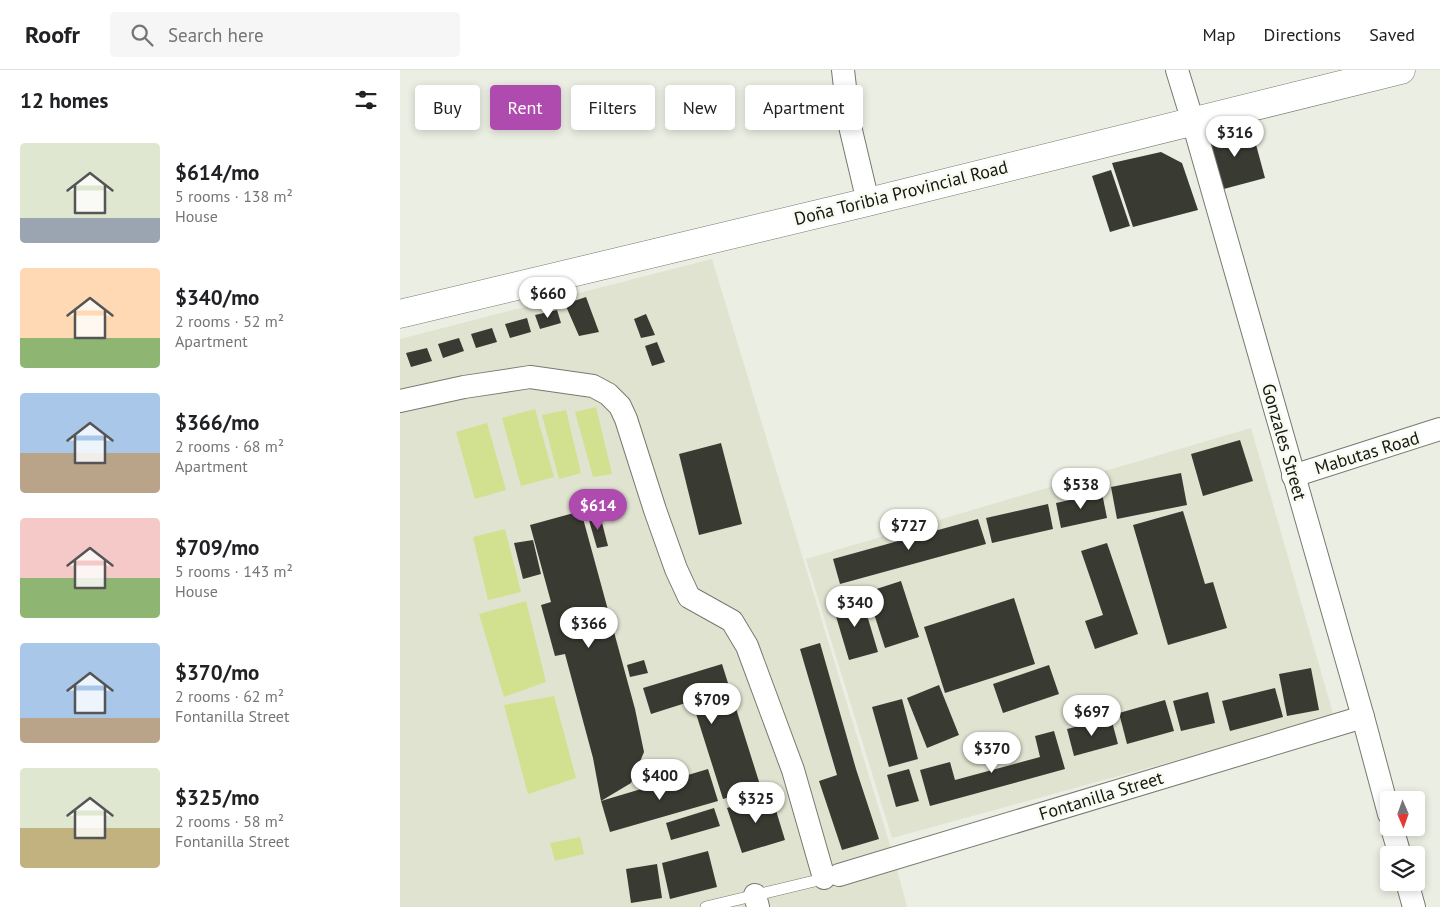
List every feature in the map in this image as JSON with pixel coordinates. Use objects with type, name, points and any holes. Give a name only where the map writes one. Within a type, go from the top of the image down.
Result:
[{"type":"street","points":[[843,70],[849,122],[868,202]]},
{"type":"street","name":"Gonzales Street","points":[[1177,70],[1383,791]]},
{"type":"street","name":"Doña Toribia Provincial Road","points":[[400,314],[868,202],[1402,70]]},
{"type":"street","points":[[400,401],[464,387],[530,377],[593,386],[608,394],[620,406],[676,569],[689,598],[732,621],[747,646],[831,877]]},
{"type":"street","name":"Mabutas Road","points":[[1293,476],[1440,430]]},
{"type":"street","name":"Fontanilla Street","points":[[831,877],[1363,717]]},
{"type":"street","points":[[1410,891],[1414,907]]},
{"type":"lane","points":[[706,907],[756,901],[831,877]]},
{"type":"shaded area","points":[[712,259],[893,855],[907,907],[400,907],[400,339]]},
{"type":"shaded area","points":[[1251,428],[1334,717],[892,838],[806,559]]},
{"type":"green space","points":[[596,407],[612,474],[593,477],[575,412]]},
{"type":"green space","points":[[535,409],[554,477],[521,486],[502,418]]},
{"type":"green space","points":[[566,410],[581,473],[559,479],[542,415]]},
{"type":"green space","points":[[487,423],[506,490],[475,499],[456,432]]},
{"type":"green space","points":[[505,529],[521,592],[488,600],[473,537]]},
{"type":"green space","points":[[526,601],[546,682],[504,697],[479,614]]},
{"type":"green space","points":[[554,696],[576,778],[528,794],[504,705]]},
{"type":"green space","points":[[580,837],[584,854],[555,861],[550,843]]},
{"type":"building","points":[[1251,126],[1265,178],[1220,190],[1205,138]]},
{"type":"building","points":[[1161,152],[1182,163],[1198,210],[1133,227],[1112,163]]},
{"type":"building","points":[[1111,170],[1130,226],[1110,232],[1092,176]]},
{"type":"building","points":[[586,297],[599,332],[579,336],[565,304]]},
{"type":"building","points":[[557,310],[561,323],[540,329],[535,315]]},
{"type":"building","points":[[646,314],[655,335],[641,338],[634,319]]},
{"type":"building","points":[[527,318],[531,332],[510,338],[505,324]]},
{"type":"building","points":[[492,328],[497,342],[476,348],[471,334]]},
{"type":"building","points":[[459,338],[464,351],[443,358],[438,344]]},
{"type":"building","points":[[657,342],[665,362],[652,366],[645,346]]},
{"type":"building","points":[[427,348],[432,361],[411,367],[406,353]]},
{"type":"building","points":[[1240,440],[1253,481],[1203,496],[1191,454]]},
{"type":"building","points":[[721,443],[742,524],[699,535],[679,454]]},
{"type":"building","points":[[1181,473],[1187,505],[1117,519],[1111,487]]},
{"type":"building","points":[[1102,493],[1107,518],[1061,528],[1056,503]]},
{"type":"building","points":[[1048,504],[1053,529],[992,543],[986,518]]},
{"type":"building","points":[[581,511],[635,709],[644,752],[631,783],[601,801],[593,758],[565,654],[555,656],[541,605],[551,602],[530,525]]},
{"type":"building","points":[[1183,511],[1205,584],[1213,582],[1227,628],[1168,645],[1133,525]]},
{"type":"building","points":[[600,515],[608,546],[597,548],[588,517]]},
{"type":"building","points":[[978,519],[986,544],[840,584],[833,559]]},
{"type":"building","points":[[533,540],[541,574],[523,579],[514,543]]},
{"type":"building","points":[[1107,543],[1138,634],[1095,649],[1085,621],[1103,615],[1081,551]]},
{"type":"building","points":[[901,581],[919,637],[885,648],[867,592]]},
{"type":"building","points":[[861,595],[878,652],[849,660],[832,603]]},
{"type":"building","points":[[1014,598],[1035,664],[945,693],[924,627]]},
{"type":"building","points":[[820,643],[856,769],[879,839],[842,850],[819,781],[837,775],[800,649]]},
{"type":"building","points":[[644,660],[648,673],[630,677],[627,665]]},
{"type":"building","points":[[722,664],[761,788],[723,799],[692,701],[651,714],[643,688]]},
{"type":"building","points":[[1049,665],[1059,694],[1003,713],[993,684]]},
{"type":"building","points":[[1311,668],[1319,710],[1287,716],[1279,674]]},
{"type":"building","points":[[939,685],[959,735],[927,748],[907,698]]},
{"type":"building","points":[[1275,688],[1283,717],[1230,731],[1222,701]]},
{"type":"building","points":[[1208,692],[1215,723],[1181,731],[1173,701]]},
{"type":"building","points":[[902,699],[918,759],[889,767],[872,707]]},
{"type":"building","points":[[1165,700],[1174,731],[1127,744],[1119,713]]},
{"type":"building","points":[[1111,718],[1118,744],[1074,756],[1067,729]]},
{"type":"building","points":[[1054,731],[1065,769],[930,806],[920,770],[950,762],[955,780],[1040,757],[1035,736]]},
{"type":"building","points":[[708,769],[718,801],[610,832],[601,801]]},
{"type":"building","points":[[909,769],[919,801],[896,807],[887,775]]},
{"type":"building","points":[[771,794],[785,840],[742,853],[727,808]]},
{"type":"building","points":[[714,808],[720,826],[671,840],[666,823]]},
{"type":"building","points":[[708,851],[717,887],[670,899],[662,863]]},
{"type":"building","points":[[657,864],[662,898],[631,903],[626,869]]}]
